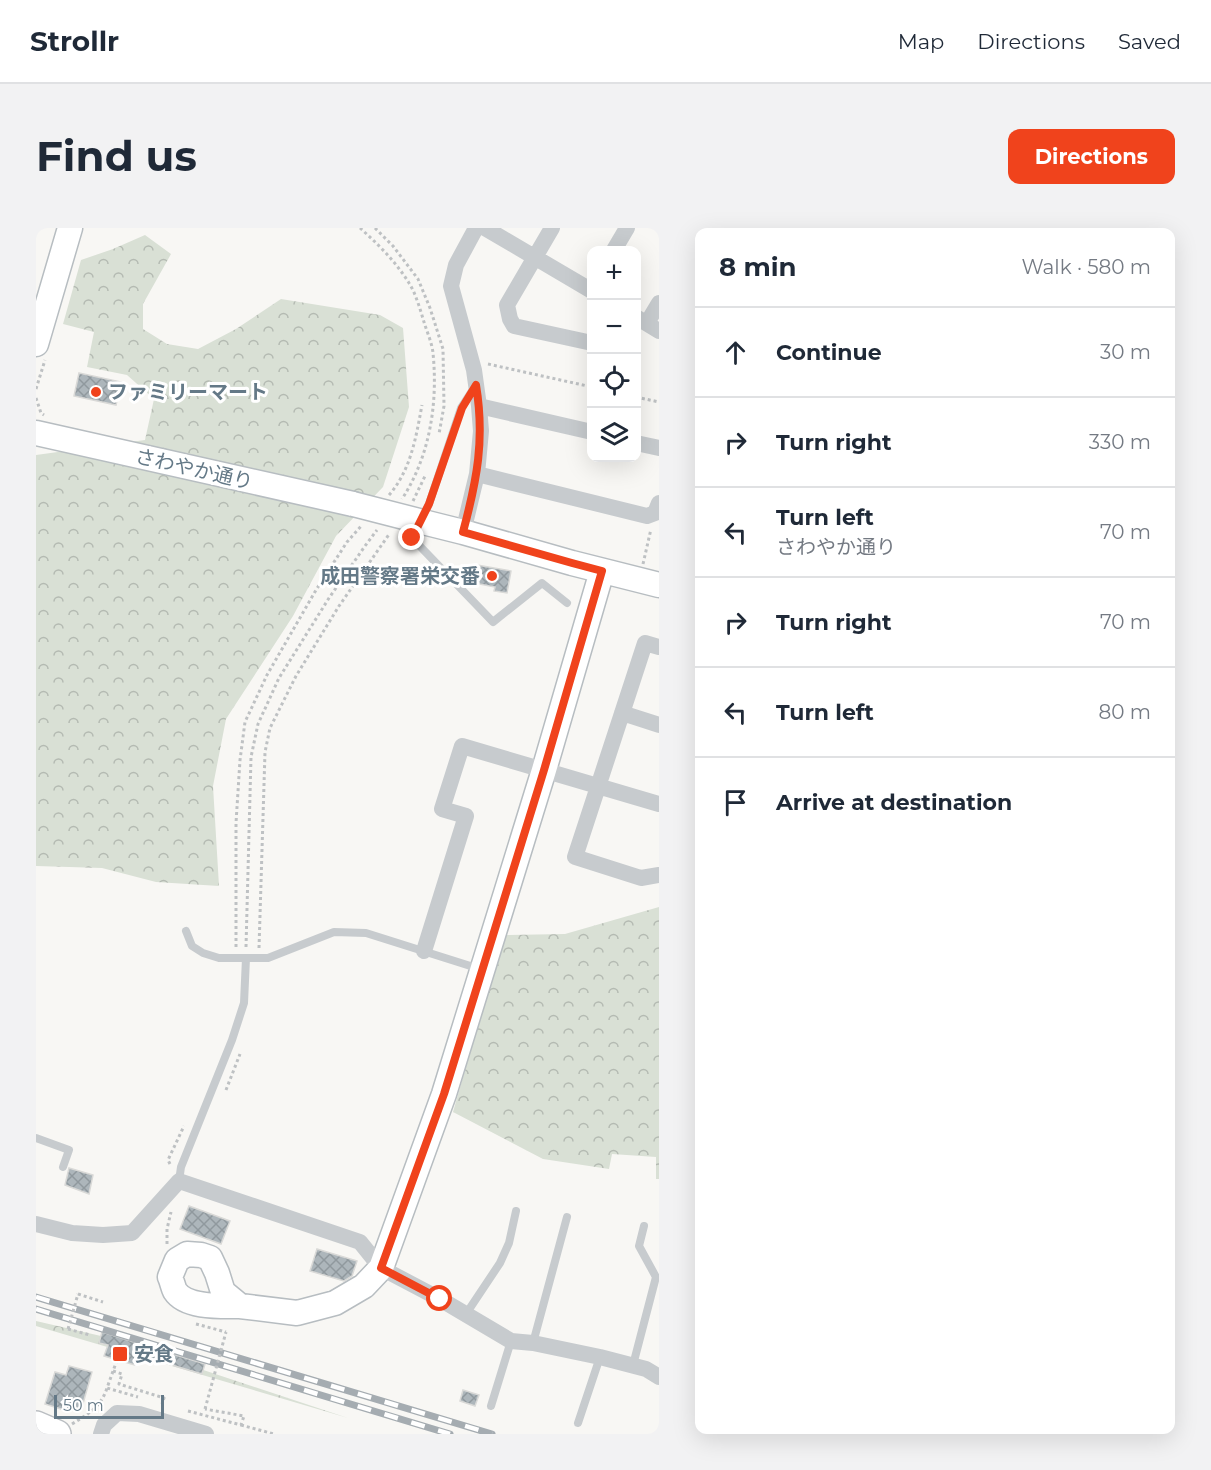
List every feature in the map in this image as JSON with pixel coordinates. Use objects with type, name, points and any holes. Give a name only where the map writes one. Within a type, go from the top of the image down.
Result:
[{"type":"main road","points":[[36,1425],[63,1430]]},
{"type":"street","points":[[42,347],[70,228]]},
{"type":"street","points":[[476,228],[456,265],[451,286],[471,360],[481,431],[477,474],[463,532],[649,582]]},
{"type":"street","points":[[485,228],[587,288]]},
{"type":"street","points":[[552,228],[507,305],[510,319],[514,326],[587,342]]},
{"type":"street","points":[[616,246],[627,228]]},
{"type":"street","points":[[647,324],[659,303]]},
{"type":"street","points":[[479,406],[587,431]]},
{"type":"street","name":"さわやか通り","points":[[36,434],[357,515],[427,523],[463,532]]},
{"type":"street","points":[[641,444],[659,448]]},
{"type":"street","points":[[477,474],[647,516],[657,508]]},
{"type":"street","points":[[240,1306],[223,1292],[210,1258],[187,1254],[177,1260],[170,1276],[175,1291],[187,1301],[216,1306],[240,1306],[297,1313],[335,1303],[364,1286],[381,1268],[444,1094],[544,770],[602,571]]},
{"type":"street","points":[[659,647],[645,642],[575,857],[641,878],[659,875]]},
{"type":"street","points":[[622,713],[659,725]]},
{"type":"street","points":[[424,951],[466,816],[442,809],[462,746],[659,804]]},
{"type":"street","points":[[36,1224],[72,1233],[103,1235],[132,1233],[179,1181],[360,1242],[381,1268],[511,1341],[533,1343],[633,1365],[646,1369],[659,1377]]},
{"type":"street","points":[[101,1434],[104,1425],[117,1413],[140,1414],[206,1434]]},
{"type":"lane","points":[[476,385],[462,408],[429,504],[412,538],[493,622],[542,583],[567,603]]},
{"type":"lane","points":[[186,931],[192,946],[203,953],[219,958],[268,958],[334,932],[366,933],[483,969]]},
{"type":"lane","points":[[179,1181],[181,1167],[244,1004],[246,958]]},
{"type":"lane","points":[[36,1138],[69,1150],[63,1167]]},
{"type":"lane","points":[[466,1314],[500,1263],[509,1243],[516,1211]]},
{"type":"lane","points":[[533,1343],[567,1217]]},
{"type":"lane","points":[[633,1365],[656,1276],[639,1246],[645,1226]]},
{"type":"lane","points":[[491,1406],[511,1341]]},
{"type":"lane","points":[[578,1423],[600,1357]]},
{"type":"path","points":[[360,228],[385,252],[410,284],[433,351],[434,406],[429,434],[419,465],[397,505]]},
{"type":"path","points":[[375,228],[393,246],[418,279],[443,349],[444,406],[439,436]]},
{"type":"path","points":[[36,389],[42,347]]},
{"type":"path","points":[[471,360],[587,386]]},
{"type":"path","points":[[641,398],[659,402]]},
{"type":"path","points":[[385,499],[393,490],[410,460],[422,405]]},
{"type":"path","points":[[411,503],[428,469]]},
{"type":"path","points":[[649,582],[657,508]]},
{"type":"path","points":[[236,958],[236,823],[245,722],[267,675],[316,590],[347,542],[357,515]]},
{"type":"path","points":[[246,958],[251,756],[258,724],[286,668],[335,589],[377,529]]},
{"type":"path","points":[[259,959],[264,752],[270,728],[302,666],[339,606],[393,529]]},
{"type":"path","points":[[225,1092],[241,1053]]},
{"type":"path","points":[[179,1181],[168,1160],[187,1118]]},
{"type":"path","points":[[172,1210],[167,1229],[167,1249],[177,1260]]},
{"type":"path","points":[[90,1335],[68,1329],[78,1294],[104,1302]]},
{"type":"path","points":[[226,1332],[205,1409],[244,1416],[241,1425]]},
{"type":"path","points":[[63,1430],[89,1413],[104,1399],[117,1360]]},
{"type":"path","points":[[113,1371],[122,1374],[119,1384],[164,1398],[162,1404],[156,1403]]},
{"type":"path","points":[[107,1388],[140,1398]]},
{"type":"path","points":[[185,1410],[274,1434]]},
{"type":"green space","points":[[145,235],[171,254],[143,304],[143,329],[167,344],[198,349],[236,329],[281,299],[380,315],[403,328],[409,407],[383,487],[336,536],[293,616],[226,719],[213,786],[219,886],[156,882],[102,868],[36,866],[36,455],[145,440],[154,399],[127,375],[87,367],[94,332],[63,324],[81,260]]},
{"type":"green space","points":[[659,907],[659,1179],[656,1179],[656,1157],[612,1154],[609,1169],[543,1159],[453,1112],[504,935],[565,934]]},
{"type":"green space","points":[[36,1321],[101,1336],[348,1418],[36,1326]]},
{"type":"building","points":[[79,373],[121,382],[116,405],[74,396]]},
{"type":"building","points":[[477,565],[511,571],[507,593],[494,591],[495,587],[474,583]]},
{"type":"building","points":[[69,1168],[93,1175],[89,1194],[65,1185]]},
{"type":"building","points":[[189,1206],[230,1221],[221,1244],[180,1229]]},
{"type":"building","points":[[317,1249],[357,1261],[352,1276],[344,1281],[310,1271]]},
{"type":"building","points":[[102,1332],[205,1364],[202,1374],[138,1355],[135,1365],[104,1356],[108,1345],[99,1343]]},
{"type":"building","points":[[69,1366],[92,1372],[82,1407],[64,1410],[45,1404],[55,1372],[66,1375]]},
{"type":"building","points":[[463,1390],[479,1395],[475,1406],[460,1401]]},
{"type":"railway","points":[[36,1297],[492,1434]]},
{"type":"railway","points":[[36,1309],[450,1434]]},
{"type":"place","name":"ファミリーマート","points":[[96,392]]},
{"type":"place","name":"成田警察署栄交番","points":[[492,576]]},
{"type":"place","name":"安食","points":[[120,1354]]},
{"type":"route","points":[[412,538],[429,504],[462,408],[476,385],[481,431],[477,474],[463,532],[602,571],[544,770],[444,1094],[381,1268],[440,1299]]}]
